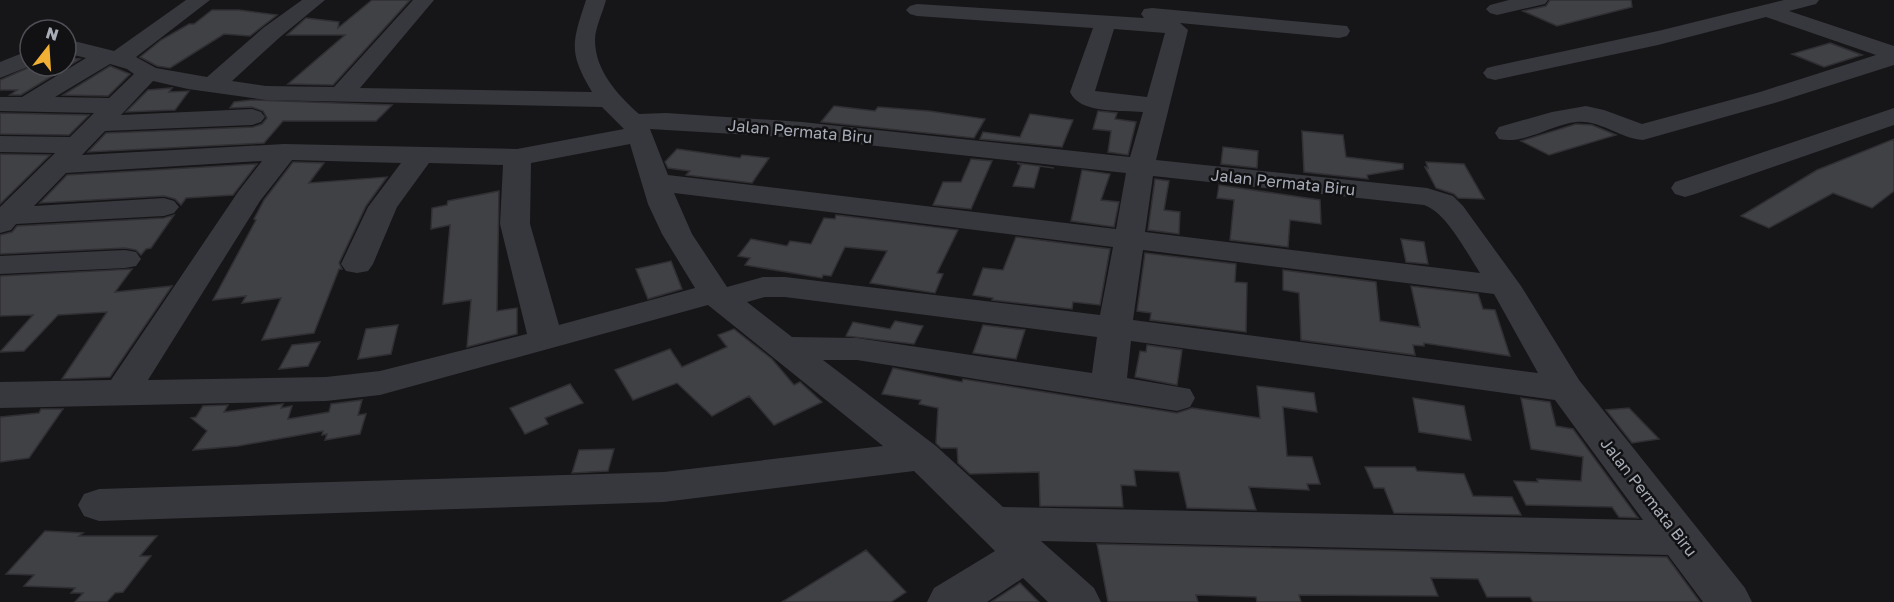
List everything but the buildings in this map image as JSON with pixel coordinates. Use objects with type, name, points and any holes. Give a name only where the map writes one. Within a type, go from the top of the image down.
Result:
[{"type":"street","points":[[28,104],[112,57],[200,0]]},
{"type":"street","points":[[213,85],[271,33],[315,0]]},
{"type":"street","points":[[342,93],[424,0]]},
{"type":"street","points":[[596,0],[584,40],[589,68],[609,100],[636,128],[677,234],[719,296],[922,456],[1078,602]]},
{"type":"street","points":[[1497,9],[1538,0]]},
{"type":"street","points":[[1736,0],[1894,56]]},
{"type":"street","points":[[1495,73],[1658,38],[1809,0]]},
{"type":"street","points":[[916,10],[1106,22],[1150,13],[1339,31]]},
{"type":"street","points":[[1108,388],[1115,328],[1141,166],[1177,30],[1150,13]]},
{"type":"street","points":[[1106,22],[1082,92],[1083,95],[1095,100],[1158,106]]},
{"type":"street","points":[[78,49],[142,67],[148,73],[266,93],[609,100]]},
{"type":"street","points":[[1508,133],[1581,114],[1596,115],[1625,130],[1643,132],[1769,97],[1894,56]]},
{"type":"street","points":[[0,71],[18,63]]},
{"type":"street","points":[[3,210],[34,190],[148,73]]},
{"type":"street","points":[[0,104],[28,104],[105,115],[252,117]]},
{"type":"street","points":[[1685,188],[1894,116]]},
{"type":"street","name":"Jalan Permata Biru","points":[[57,165],[284,152],[517,157],[636,128],[689,122],[802,130],[1427,197],[1443,202],[1453,212],[1505,286],[1566,389],[1729,602]]},
{"type":"street","points":[[0,144],[77,145]]},
{"type":"street","points":[[122,392],[248,198],[284,152]]},
{"type":"street","points":[[357,264],[383,207],[420,156]]},
{"type":"street","points":[[517,157],[514,224],[546,340]]},
{"type":"street","points":[[656,183],[1130,238],[1505,286]]},
{"type":"street","points":[[3,210],[164,207]]},
{"type":"street","points":[[0,265],[125,259]]},
{"type":"street","points":[[0,394],[326,389],[380,382],[763,286],[1115,328],[1566,389]]},
{"type":"street","points":[[786,348],[857,349],[1177,398]]},
{"type":"street","points":[[99,505],[664,487],[922,456]]},
{"type":"street","points":[[993,523],[1680,538]]},
{"type":"street","points":[[950,602],[1026,554]]}]
